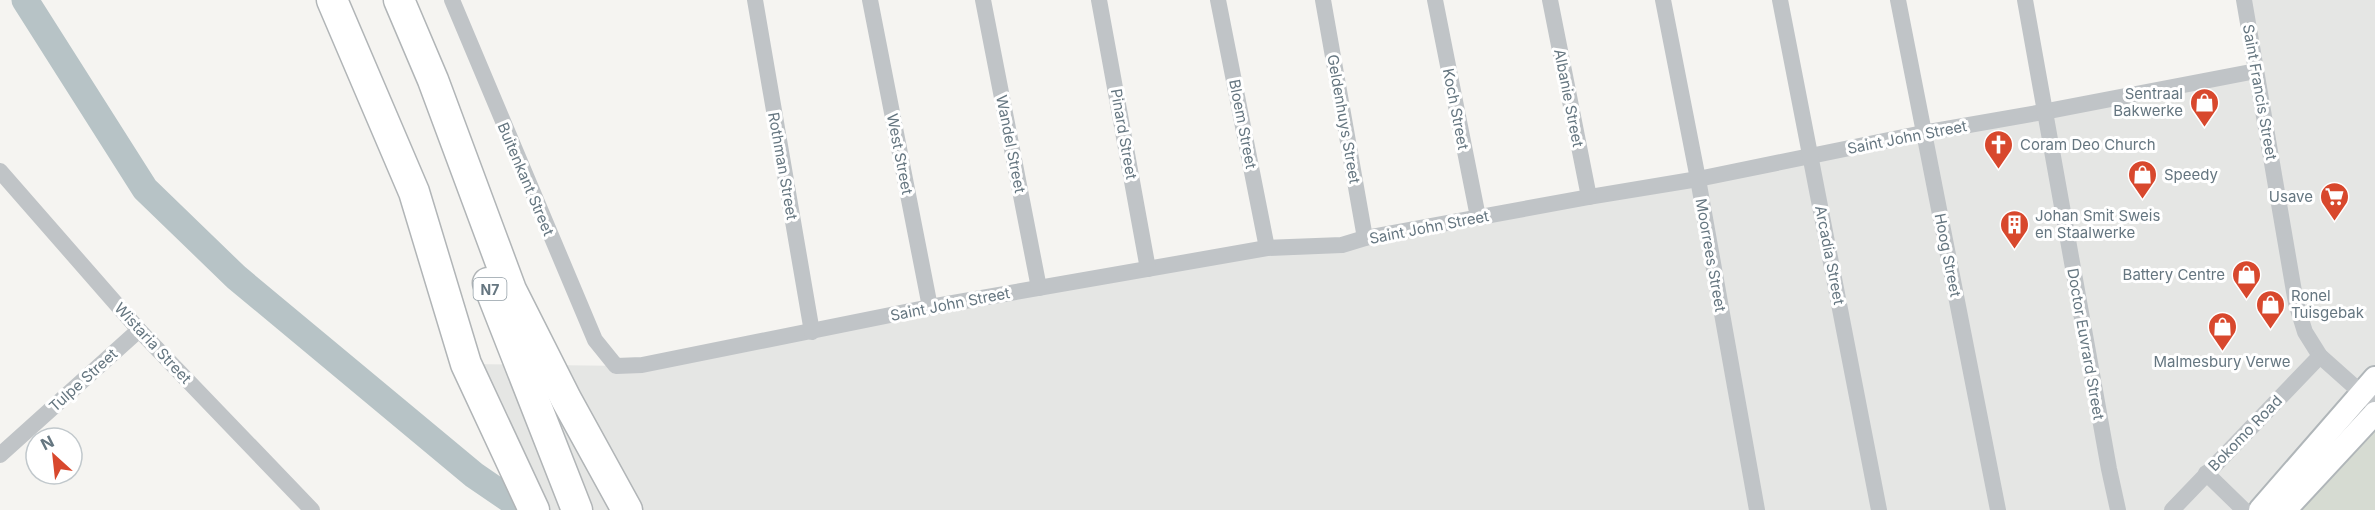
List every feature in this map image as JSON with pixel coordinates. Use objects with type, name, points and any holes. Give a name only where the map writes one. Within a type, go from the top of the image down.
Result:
[{"type":"highway","points":[[332,0],[414,192],[466,364],[534,510]]},
{"type":"highway","name":"N7","points":[[399,0],[432,80],[480,263],[574,500]]},
{"type":"highway","points":[[432,80],[511,290],[566,399],[627,510]]},
{"type":"highway","points":[[487,411],[511,510]]},
{"type":"main road","points":[[2260,510],[2371,392]]},
{"type":"main road","points":[[2285,510],[2375,413]]},
{"type":"street","name":"Buitenkant Street","points":[[452,0],[595,340],[605,355]]},
{"type":"street","name":"Rothman Street","points":[[754,0],[812,332]]},
{"type":"street","name":"West Street","points":[[870,0],[930,307]]},
{"type":"street","name":"Wandel Street","points":[[983,0],[1039,288]]},
{"type":"street","name":"Pinard Street","points":[[1099,0],[1148,269]]},
{"type":"street","name":"Bloem Street","points":[[1218,0],[1267,248]]},
{"type":"street","name":"Geldenhuys Street","points":[[1323,0],[1365,238]]},
{"type":"street","name":"Koch Street","points":[[1435,0],[1478,217]]},
{"type":"street","name":"Albanie Street","points":[[1550,0],[1589,197]]},
{"type":"street","name":"Moorrees Street","points":[[1663,0],[1698,179],[1757,510]]},
{"type":"street","name":"Arcadia Street","points":[[1780,0],[1879,510]]},
{"type":"street","name":"Hoog Street","points":[[1898,0],[1998,510]]},
{"type":"street","name":"Doctor Euvrard Street","points":[[2025,0],[2043,112],[2118,510]]},
{"type":"street","name":"Saint Francis Street","points":[[2244,0],[2296,303],[2305,332],[2320,356],[2371,392]]},
{"type":"street","name":"Saint John Street","points":[[605,355],[616,366],[642,365],[930,307],[1267,248],[1342,245],[1365,238],[1698,179],[1923,133],[2256,71]]},
{"type":"street","name":"Wistaria Street","points":[[0,171],[139,330],[312,510]]},
{"type":"street","name":"Tulpe Street","points":[[4,444],[139,330]]},
{"type":"street","name":"Bokomo Road","points":[[2172,510],[2320,356]]},
{"type":"street","points":[[2206,473],[2244,510]]},
{"type":"shaded area","points":[[2244,0],[2375,0],[2375,413],[2285,510],[534,510],[466,364],[627,366],[1267,248],[1342,245],[2256,71]]},
{"type":"shaded area","points":[[2375,413],[2375,510],[2285,510]]},
{"type":"waterway","points":[[25,0],[145,189],[236,277],[474,475],[525,510]]},
{"type":"place","name":"Sentraal Bakwerke","points":[[2204,128]]},
{"type":"place","name":"Coram Deo Church","points":[[1999,170]]},
{"type":"place","name":"Speedy","points":[[2143,200]]},
{"type":"place","name":"Usave","points":[[2334,222]]},
{"type":"place","name":"Johan Smit Sweis en Staalwerke","points":[[2014,250]]},
{"type":"place","name":"Battery Centre","points":[[2246,300]]},
{"type":"place","name":"Ronel Tuisgebak","points":[[2270,330]]},
{"type":"place","name":"Malmesbury Verwe","points":[[2222,352]]}]
